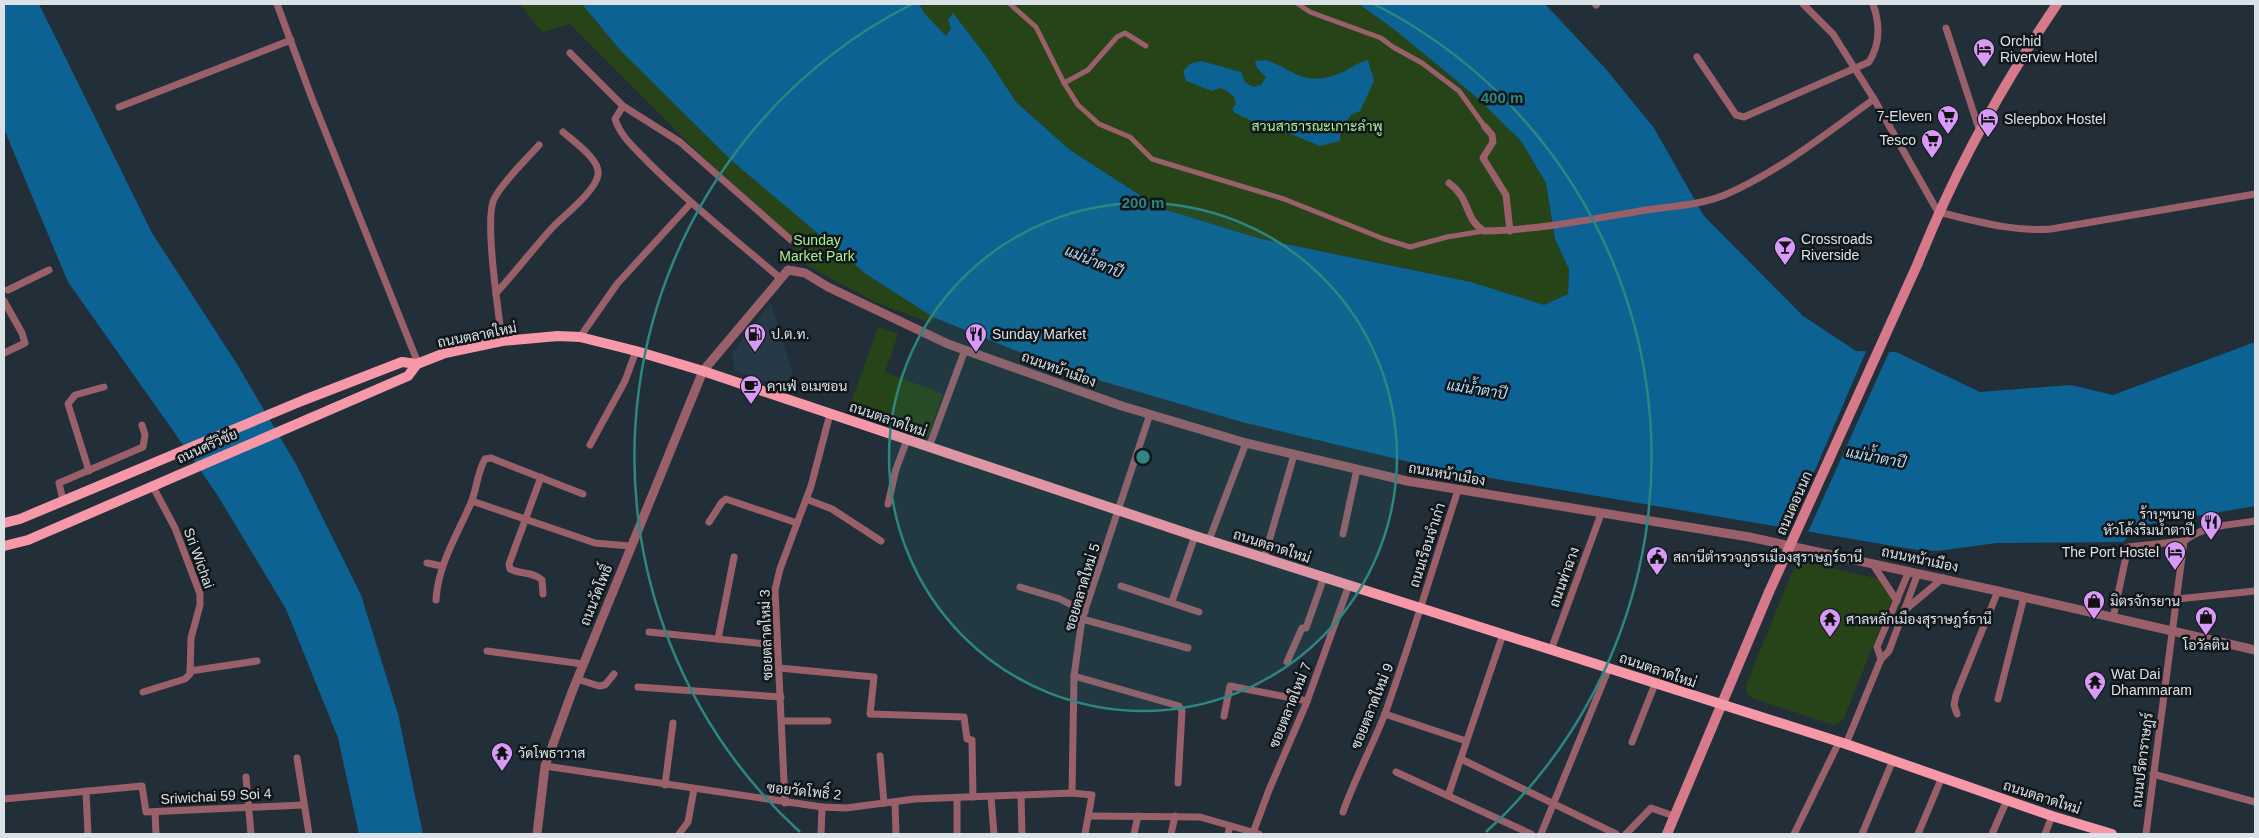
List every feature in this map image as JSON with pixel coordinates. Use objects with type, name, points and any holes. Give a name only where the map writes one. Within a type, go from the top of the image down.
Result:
[{"type":"main road","name":"ถนนดอนนก","points":[[1667,834],[1769,592],[1918,263],[1938,212],[1979,129],[2057,4]]},
{"type":"main road","name":"ถนนตลาดใหม่","points":[[418,364],[445,352],[502,341],[558,336],[580,337],[636,351],[703,371],[1195,536],[1609,668],[1720,706],[1842,743],[2052,816],[2112,834]]},
{"type":"main road","name":"ถนนศรีวิชัย","points":[[4,523],[20,519],[170,455],[402,362],[418,364]]},
{"type":"main road","name":"ถนนศรีวิชัย","points":[[4,546],[28,540],[308,417],[408,376],[418,364]]},
{"type":"street","points":[[277,4],[418,364]]},
{"type":"street","points":[[1010,4],[1036,26],[1064,83],[1078,105],[1099,124],[1130,137],[1152,159],[1284,199],[1410,247],[1447,237],[1484,231],[1510,230],[1566,223],[1708,200],[1736,190],[1771,171],[1874,99]]},
{"type":"street","points":[[1298,4],[1310,12],[1381,38],[1422,63],[1459,91],[1492,135],[1493,142],[1483,158],[1506,195],[1510,230]]},
{"type":"street","points":[[1803,4],[1834,34],[1874,99],[1938,212],[2013,229],[2051,229],[2255,194]]},
{"type":"street","points":[[1697,57],[1739,117],[1744,117],[1869,62],[1878,41],[1878,19],[1873,4]]},
{"type":"street","points":[[1946,28],[1979,129]]},
{"type":"street","points":[[1064,83],[1088,70],[1117,37],[1125,33],[1146,46]]},
{"type":"street","points":[[119,106],[291,40]]},
{"type":"street","points":[[570,54],[622,106],[680,142],[791,240]]},
{"type":"street","points":[[622,106],[615,119],[619,130],[691,203],[780,278],[703,371]]},
{"type":"street","points":[[496,293],[550,229],[593,186],[598,175],[593,159],[563,132]]},
{"type":"street","points":[[502,341],[496,293],[491,213],[494,199],[539,145]]},
{"type":"street","points":[[1449,184],[1463,196],[1470,217],[1484,231]]},
{"type":"street","points":[[580,337],[617,284],[691,203]]},
{"type":"street","points":[[4,281],[6,290],[49,270]]},
{"type":"street","name":"ถนนหน้าเมือง","points":[[780,278],[788,270],[805,273],[828,287],[965,350],[1122,406],[1246,443],[1407,481],[1749,537],[1943,578],[2255,650]]},
{"type":"street","points":[[4,301],[22,333],[25,343],[4,353]]},
{"type":"street","points":[[929,447],[965,350]]},
{"type":"street","points":[[590,445],[626,380],[636,351]]},
{"type":"street","name":"ถนนวัดโพธิ์","points":[[537,834],[545,766],[577,679],[630,546],[703,371]]},
{"type":"street","points":[[89,471],[68,404],[75,395],[104,387]]},
{"type":"street","name":"ซอยตลาดใหม่ 3","points":[[785,803],[775,590],[780,569],[806,499],[830,414]]},
{"type":"street","name":"ซอยตลาดใหม่ 5","points":[[1072,792],[1074,676],[1084,616],[1150,414]]},
{"type":"street","points":[[63,500],[59,483],[142,447],[145,435],[142,425]]},
{"type":"street","points":[[888,504],[896,469],[906,440]]},
{"type":"street","points":[[1209,540],[1246,443]]},
{"type":"street","points":[[1264,558],[1294,454]]},
{"type":"street","points":[[436,600],[437,583],[442,566],[472,501],[481,466],[485,459],[491,458],[583,494]]},
{"type":"street","points":[[1343,534],[1357,469]]},
{"type":"street","points":[[540,477],[508,564],[510,569],[515,572],[539,577],[542,580],[543,594]]},
{"type":"street","name":"Sri Wichai","points":[[152,485],[175,528],[200,594],[200,605],[191,633],[190,673]]},
{"type":"street","name":"ถนนเรือนจำเก่า","points":[[1420,608],[1458,490]]},
{"type":"street","points":[[806,499],[832,509],[881,541]]},
{"type":"street","points":[[709,522],[722,502],[726,500],[797,524]]},
{"type":"street","points":[[472,501],[595,542],[630,546]]},
{"type":"street","name":"ถนนท่าฉาง","points":[[1551,650],[1600,514]]},
{"type":"street","points":[[2113,618],[2128,547],[2184,541],[2194,533],[2210,528],[2255,521]]},
{"type":"street","points":[[1172,601],[1195,536]]},
{"type":"street","name":"ถนนปรีดาราษฎร์","points":[[2146,834],[2184,541]]},
{"type":"street","points":[[718,639],[734,557]]},
{"type":"street","points":[[427,563],[442,566]]},
{"type":"street","points":[[1872,563],[1897,601]]},
{"type":"street","points":[[1880,659],[1877,647],[1897,601],[1913,572]]},
{"type":"street","points":[[1794,834],[1842,743],[1880,659],[1889,651],[1904,611],[1913,572]]},
{"type":"street","points":[[1287,662],[1302,628],[1306,628],[1324,577]]},
{"type":"street","points":[[1904,611],[1943,578]]},
{"type":"street","name":"ซอยตลาดใหม่ 7","points":[[1256,833],[1269,790],[1307,701],[1349,585]]},
{"type":"street","points":[[1122,586],[1172,601],[1199,612]]},
{"type":"street","points":[[1020,587],[1060,599],[1084,616],[1188,648]]},
{"type":"street","points":[[1957,714],[1954,705],[1956,695],[1998,591]]},
{"type":"street","points":[[2177,599],[2255,591]]},
{"type":"street","points":[[1998,699],[2024,597]]},
{"type":"street","name":"ซอยตลาดใหม่ 9","points":[[1343,812],[1356,777],[1385,714],[1420,608]]},
{"type":"street","points":[[649,632],[777,645]]},
{"type":"street","points":[[1448,796],[1503,634]]},
{"type":"street","points":[[486,651],[583,664]]},
{"type":"street","points":[[143,692],[185,679],[190,673],[257,661]]},
{"type":"street","points":[[779,668],[874,677],[870,714],[964,717],[967,740],[972,740],[973,797]]},
{"type":"street","points":[[1541,834],[1609,668]]},
{"type":"street","points":[[577,679],[599,686],[605,685],[614,674]]},
{"type":"street","points":[[1074,676],[1178,706],[1182,711],[1178,783]]},
{"type":"street","points":[[1632,742],[1655,684]]},
{"type":"street","points":[[1224,716],[1230,686],[1307,701]]},
{"type":"street","points":[[638,687],[781,697]]},
{"type":"street","points":[[1385,714],[1466,741]]},
{"type":"street","points":[[782,721],[828,721]]},
{"type":"street","points":[[664,785],[673,723]]},
{"type":"street","points":[[880,756],[884,803]]},
{"type":"street","points":[[297,758],[303,804],[310,834]]},
{"type":"street","points":[[1461,759],[1616,834]]},
{"type":"street","points":[[1862,834],[1893,760]]},
{"type":"street","name":"ซอยวัดโพธิ์ 2","points":[[545,766],[822,807],[846,808],[895,802],[1072,792],[1092,796],[1089,816]]},
{"type":"street","points":[[1396,772],[1531,834]]},
{"type":"street","points":[[2153,774],[2255,802]]},
{"type":"street","points":[[246,777],[250,834]]},
{"type":"street","points":[[1918,834],[1942,777]]},
{"type":"street","name":"Sriwichai 59 Soi 4","points":[[4,800],[142,786],[146,812],[303,804]]},
{"type":"street","points":[[679,834],[688,822],[694,789]]},
{"type":"street","points":[[86,791],[88,834]]},
{"type":"street","points":[[1021,795],[1022,834]]},
{"type":"street","points":[[991,797],[994,834]]},
{"type":"street","points":[[957,798],[957,834]]},
{"type":"street","points":[[1992,834],[2007,800]]},
{"type":"street","points":[[895,802],[896,834]]},
{"type":"street","points":[[821,834],[822,807]]},
{"type":"street","points":[[1626,834],[1651,808],[1674,816]]},
{"type":"street","points":[[156,812],[156,834]]},
{"type":"street","points":[[1085,834],[1089,816],[1175,816],[1200,818],[1256,833]]},
{"type":"street","points":[[1134,834],[1138,816]]},
{"type":"street","points":[[1171,834],[1175,816]]},
{"type":"street","points":[[2045,834],[2052,816]]},
{"type":"street","points":[[1228,834],[1230,826]]},
{"type":"shaded area","points":[[771,303],[798,392],[735,371],[732,353]]},
{"type":"green space","name":"Sunday Market Park","points":[[520,4],[593,4],[939,312],[931,323],[875,302],[790,256],[797,242],[700,154],[570,24],[542,32]]},
{"type":"green space","name":"สวนสาธารณะเกาะลำพู","points":[[919,4],[1359,4],[1395,30],[1475,96],[1521,141],[1546,183],[1555,239],[1569,268],[1568,294],[1544,305],[1471,282],[1261,239],[1160,208],[1070,150],[1016,102],[986,56],[953,13],[951,28],[946,36],[925,14]]},
{"type":"green space","points":[[878,327],[898,334],[885,372],[943,394],[928,438],[849,408]]},
{"type":"green space","points":[[1797,560],[1879,579],[1892,599],[1843,720],[1834,725],[1752,698],[1746,691],[1746,685]]},
{"type":"water","points":[[4,4],[39,4],[152,233],[237,364],[297,466],[361,595],[398,714],[423,834],[359,834],[338,738],[286,609],[218,496],[68,282],[4,129]]},
{"type":"water","name":"แม่น้ำตาปี","points":[[582,4],[919,4],[925,14],[946,36],[951,28],[948,20],[953,13],[986,56],[1016,102],[1070,150],[1160,208],[1261,239],[1471,282],[1544,305],[1568,294],[1569,269],[1555,239],[1546,183],[1521,141],[1475,96],[1395,30],[1359,4],[1545,4],[1605,68],[1654,128],[1704,216],[1803,316],[1856,351],[1896,352],[1980,392],[2071,385],[2113,395],[2255,342],[2255,506],[2138,526],[2123,542],[1997,543],[1937,551],[1917,550],[1443,470],[1242,422],[1064,370],[933,317],[866,274],[731,160],[621,51]]},
{"type":"water","points":[[1266,60],[1299,75],[1315,79],[1336,75],[1368,60],[1374,81],[1360,111],[1351,115],[1347,121],[1340,135],[1340,141],[1320,146],[1291,134],[1271,130],[1235,113],[1232,109],[1236,104],[1234,97],[1227,91],[1220,88],[1212,91],[1186,81],[1183,71],[1190,64],[1201,61],[1241,72],[1245,82],[1253,87],[1261,85],[1266,77],[1257,68],[1255,61]]},
{"type":"pier","points":[[1867,349],[1890,350],[1807,534],[1789,531]]},
{"type":"place","name":"Orchid Riverview Hotel","points":[[1984,68]]},
{"type":"place","name":"7-Eleven","points":[[1948,135]]},
{"type":"place","name":"Sleepbox Hostel","points":[[1988,138]]},
{"type":"place","name":"Tesco","points":[[1932,159]]},
{"type":"place","name":"Crossroads Riverside","points":[[1785,266]]},
{"type":"place","name":"ป.ต.ท.","points":[[755,353]]},
{"type":"place","name":"Sunday Market","points":[[976,353]]},
{"type":"place","name":"คาเฟ่ อเมซอน","points":[[751,405]]},
{"type":"place","name":"ร้านทนาย หัวโค้งริมน้ำตาปี","points":[[2211,541]]},
{"type":"place","name":"The Port Hostel","points":[[2175,571]]},
{"type":"place","name":"สถานีตำรวจภูธรเมืองสุราษฏร์ธานี","points":[[1657,576]]},
{"type":"place","name":"มิตรจักรยาน","points":[[2094,620]]},
{"type":"place","name":"โอวัลติน","points":[[2206,636]]},
{"type":"place","name":"ศาลหลักเมืองสุราษฎร์ธานี","points":[[1830,638]]},
{"type":"place","name":"Wat Dai Dhammaram","points":[[2095,701]]},
{"type":"place","name":"วัดโพธาวาส","points":[[502,772]]}]
